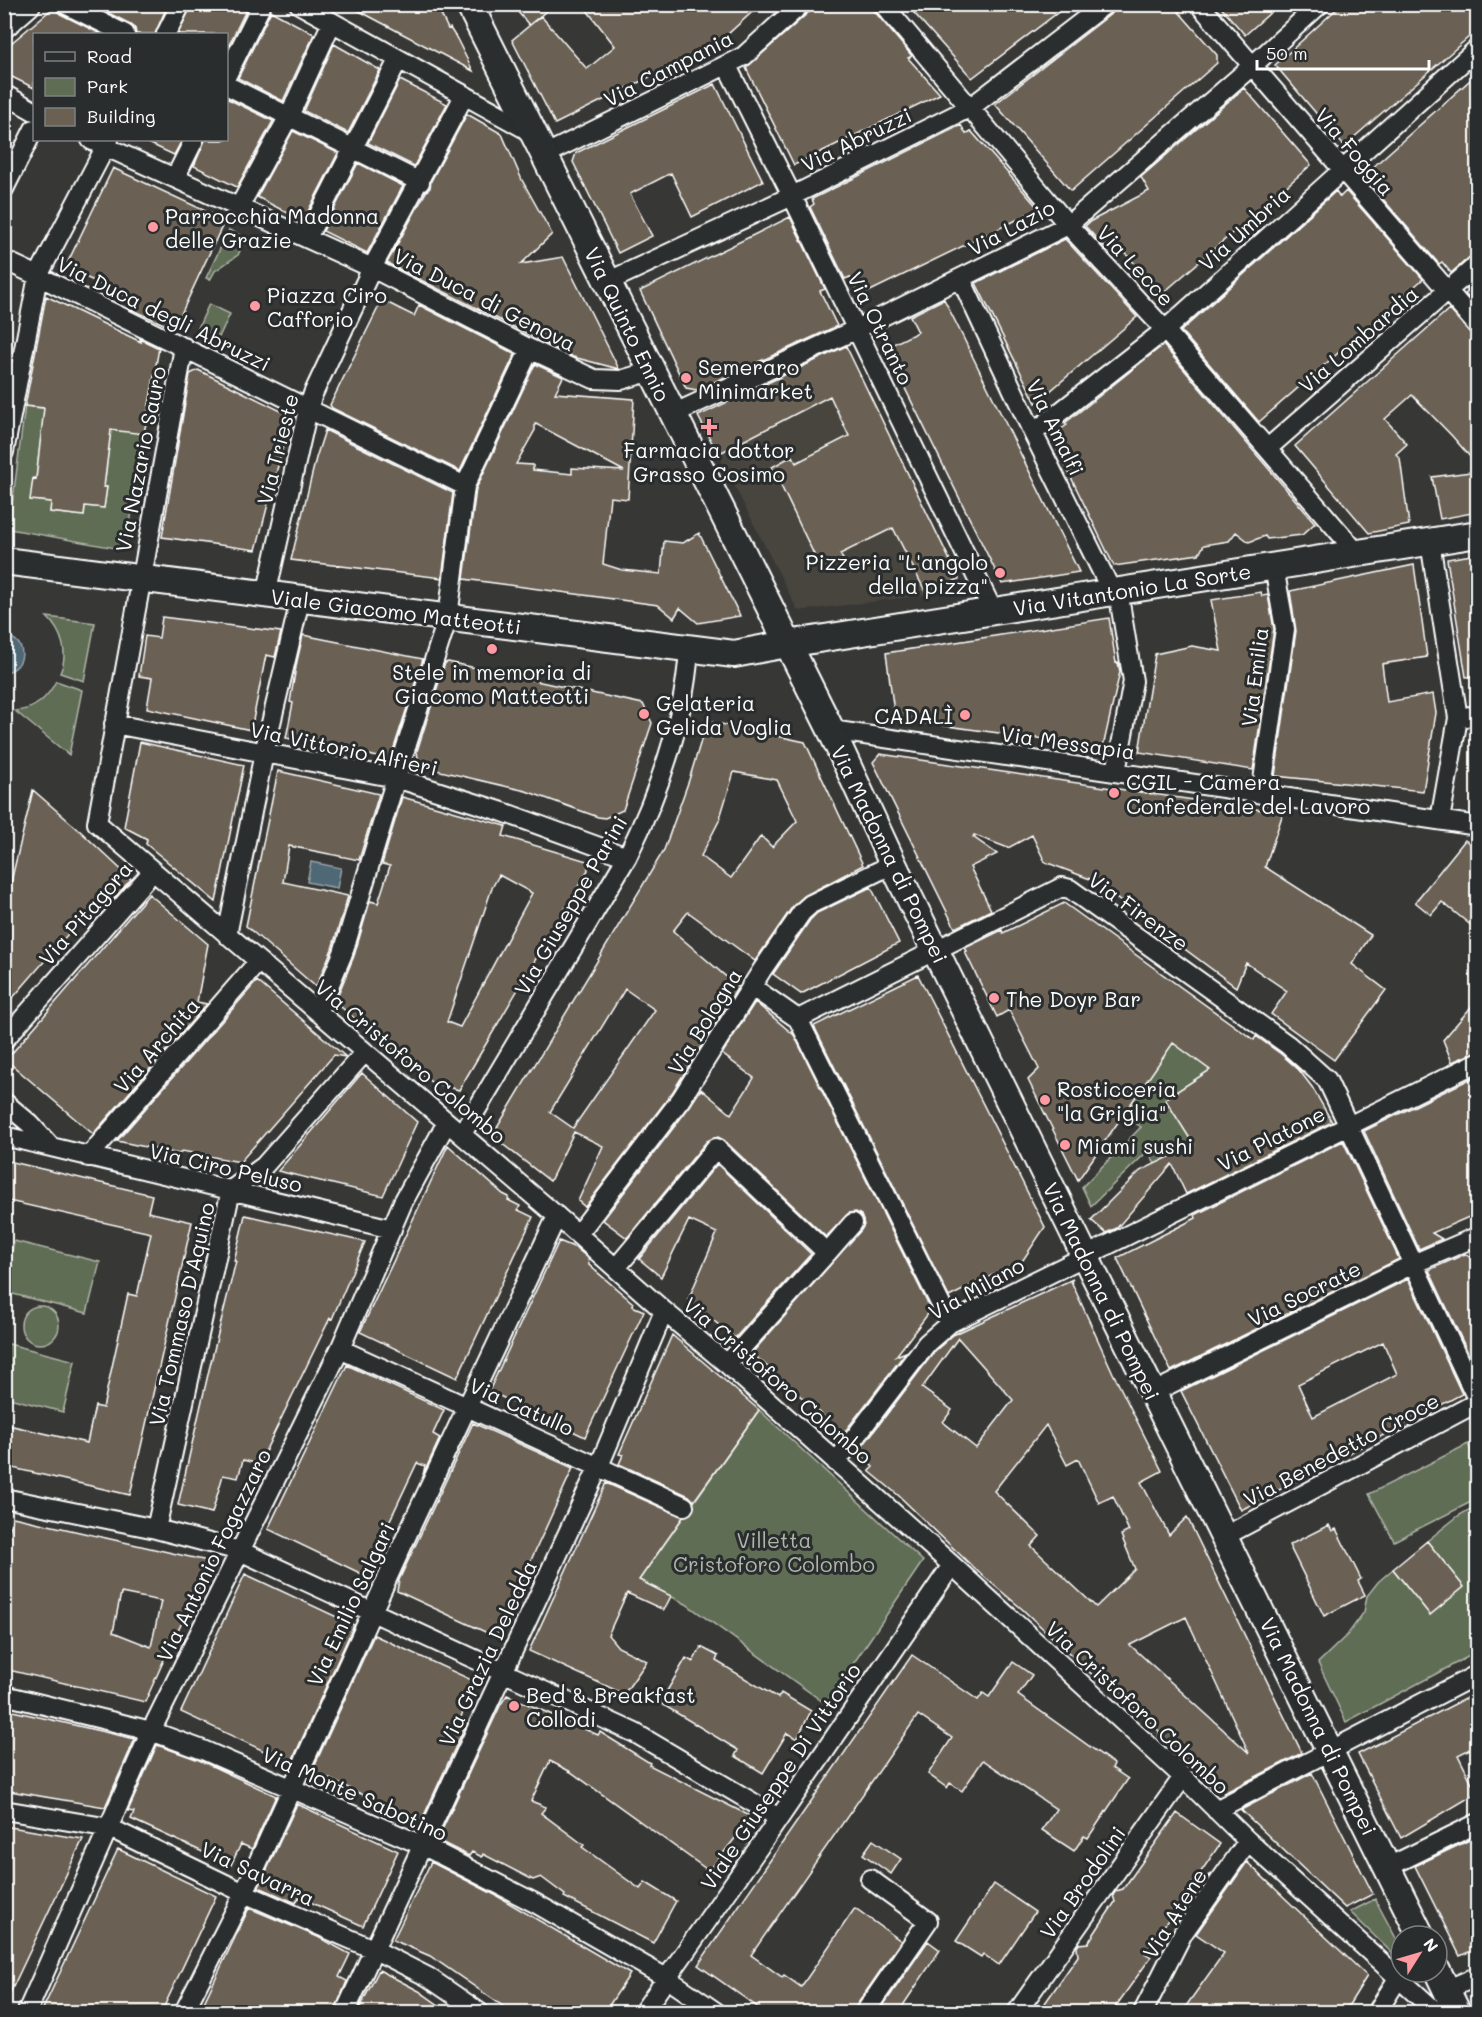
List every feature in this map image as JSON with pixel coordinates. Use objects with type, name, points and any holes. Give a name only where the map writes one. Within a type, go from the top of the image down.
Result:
[{"type":"street","points":[[4,24],[27,4]]},
{"type":"street","points":[[65,4],[123,33]]},
{"type":"street","points":[[166,33],[181,4]]},
{"type":"street","points":[[228,73],[262,4]]},
{"type":"street","points":[[299,4],[327,14],[398,60],[464,96],[538,144]]},
{"type":"street","name":"Via Quinto Ennio","points":[[469,4],[787,644]]},
{"type":"street","name":"Via Campania","points":[[538,144],[727,66],[744,56],[801,4]]},
{"type":"street","name":"Via Lecce","points":[[883,4],[1068,225],[1165,330],[1358,554]]},
{"type":"street","name":"Via Abruzzi","points":[[607,282],[792,196],[971,107],[1105,4]]},
{"type":"street","name":"Via Foggia","points":[[1198,4],[1478,326]]},
{"type":"street","name":"Via Lazio","points":[[673,414],[857,329],[1068,225],[1320,4]]},
{"type":"street","points":[[239,207],[289,116],[327,14]]},
{"type":"street","name":"Via Umbria","points":[[1033,434],[1165,330],[1478,48]]},
{"type":"street","points":[[307,238],[398,60]]},
{"type":"street","name":"Via Otranto","points":[[727,66],[993,611]]},
{"type":"street","points":[[228,86],[420,182]]},
{"type":"street","points":[[4,94],[33,110]]},
{"type":"street","name":"Via Trieste","points":[[266,595],[308,409],[372,268],[464,96]]},
{"type":"street","points":[[4,189],[33,131]]},
{"type":"street","points":[[175,178],[194,141]]},
{"type":"street","points":[[4,452],[38,276],[102,142]]},
{"type":"street","name":"Via Duca di Genova","points":[[102,142],[372,268],[594,379],[621,380],[652,371]]},
{"type":"street","name":"Via Duca degli Abruzzi","points":[[4,260],[465,486]]},
{"type":"street","name":"Via Lombardia","points":[[1268,448],[1478,264]]},
{"type":"street","name":"Via Amalfi","points":[[961,279],[1033,434],[1115,592],[1133,681],[1116,772]]},
{"type":"street","name":"Via Nazario Sauro","points":[[97,823],[184,347]]},
{"type":"street","points":[[318,1012],[343,953],[448,617],[465,486],[530,349]]},
{"type":"street","name":"Via Vitantonio La Sorte","points":[[787,644],[1478,534]]},
{"type":"street","points":[[1430,542],[1458,718],[1440,820]]},
{"type":"street","name":"Viale Giacomo Matteotti","points":[[4,561],[689,650],[734,654],[787,644]]},
{"type":"street","name":"Via Emilia","points":[[1261,794],[1285,629],[1274,567]]},
{"type":"street","points":[[227,935],[264,753],[300,600]]},
{"type":"street","name":"Via Madonna di Pompei","points":[[787,644],[831,730],[893,864],[1085,1256],[1415,1924]]},
{"type":"street","name":"Via Giuseppe Parini","points":[[462,1134],[627,857],[645,822],[680,716],[689,650]]},
{"type":"street","points":[[1458,718],[1478,715]]},
{"type":"street","name":"Via Vittorio Alfieri","points":[[114,724],[396,778],[503,812],[627,857]]},
{"type":"street","name":"Via Messapia","points":[[831,730],[1478,826]]},
{"type":"street","name":"Via Cristoforo Colombo","points":[[97,823],[364,1053],[462,1134],[727,1364],[952,1564],[1183,1777],[1248,1841],[1389,1965]]},
{"type":"street","name":"Via Bologna","points":[[578,1234],[681,1100],[752,986],[802,912],[810,904],[893,864]]},
{"type":"street","name":"Via Pitagora","points":[[4,1040],[153,871]]},
{"type":"street","name":"Via Firenze","points":[[798,1019],[1062,887],[1070,888],[1288,1045],[1327,1080],[1347,1125]]},
{"type":"street","name":"Via Archita","points":[[88,1157],[258,962]]},
{"type":"street","points":[[752,986],[798,1019],[950,1323]]},
{"type":"street","name":"Via Tommaso D'Aquino","points":[[156,1529],[231,1190],[264,1166],[364,1053]]},
{"type":"street","name":"Via Platone","points":[[1085,1256],[1478,1062]]},
{"type":"street","points":[[6,1104],[30,1124],[51,1147]]},
{"type":"street","name":"Via Antonio Fogazzaro","points":[[27,2013],[151,1731],[340,1349],[403,1203],[447,1122]]},
{"type":"street","points":[[1347,1125],[1478,1402]]},
{"type":"street","name":"Via Ciro Peluso","points":[[4,1136],[392,1229]]},
{"type":"street","points":[[616,1268],[716,1148],[828,1253]]},
{"type":"street","name":"Via Emilio Salgari","points":[[184,2013],[244,1893],[467,1406],[557,1216]]},
{"type":"street","points":[[727,1364],[853,1223]]},
{"type":"street","name":"Via Socrate","points":[[1152,1392],[1413,1264],[1478,1236]]},
{"type":"street","name":"Via Milano","points":[[836,1462],[927,1343],[950,1323],[1085,1256]]},
{"type":"street","name":"Via Grazia Deledda","points":[[345,2013],[599,1466],[664,1311]]},
{"type":"street","name":"Via Catullo","points":[[340,1349],[684,1506]]},
{"type":"street","name":"Via Benedetto Croce","points":[[1225,1536],[1478,1402]]},
{"type":"street","points":[[4,1498],[156,1529],[240,1551],[635,1733],[779,1818]]},
{"type":"street","name":"Viale Giuseppe Di Vittorio","points":[[643,2013],[952,1564]]},
{"type":"street","points":[[1216,1810],[1478,1674]]},
{"type":"street","name":"Via Monte Sabotino","points":[[4,1695],[151,1731],[203,1750],[424,1846],[536,1903],[668,1979],[716,2013]]},
{"type":"street","name":"Via Brodolini","points":[[1017,2013],[1183,1777]]},
{"type":"street","name":"Via Savarra","points":[[4,1810],[110,1828],[244,1893],[373,1949],[428,1977],[479,2013]]},
{"type":"street","points":[[1388,1867],[1478,1823]]},
{"type":"street","name":"Via Atene","points":[[1143,2013],[1183,1933],[1248,1841]]},
{"type":"street","points":[[865,2013],[928,1921],[870,1880]]},
{"type":"street","points":[[1412,1990],[1444,1993],[1478,1976]]},
{"type":"street","points":[[1377,2013],[1395,1984]]},
{"type":"street","name":"Via Cristoforo Colombo","points":[[1407,1984],[1412,1990],[1444,1993]]},
{"type":"shaded area","points":[[862,378],[959,578],[927,595],[798,611],[718,454]]},
{"type":"green space","points":[[229,230],[246,238],[238,255],[215,271],[210,280],[206,278]]},
{"type":"green space","points":[[209,304],[230,314],[219,337],[198,328]]},
{"type":"green space","points":[[25,406],[146,420],[126,550],[9,529]],"holes":[[[42,429],[110,437],[104,508],[85,506],[84,516],[50,512],[51,502],[31,499],[33,479],[36,479]]]},
{"type":"green space","points":[[47,617],[95,623],[84,681],[60,673],[64,650],[57,629]]},
{"type":"green space","points":[[56,681],[82,690],[69,755],[15,711],[29,708],[40,702]]},
{"type":"green space","points":[[1152,1027],[1181,1042],[1213,1073],[1219,1136],[1155,1164],[1148,1151],[1091,1206],[1082,1187],[1141,1127],[1131,1120],[1139,1109],[1131,1103]]},
{"type":"green space","points":[[14,1241],[100,1262],[87,1313],[5,1292],[5,1280]]},
{"type":"green space","points":[[40,1306],[53,1312],[59,1325],[53,1338],[40,1344],[27,1338],[21,1325],[27,1312]]},
{"type":"green space","points":[[5,1343],[75,1361],[63,1412],[5,1397]]},
{"type":"green space","name":"Villetta Cristoforo Colombo","points":[[759,1410],[923,1561],[826,1704],[686,1604],[639,1580]]},
{"type":"green space","points":[[1468,1444],[1477,1464],[1477,1499],[1394,1541],[1369,1494]]},
{"type":"green space","points":[[1477,1505],[1477,1652],[1346,1722],[1318,1663],[1348,1634],[1364,1612],[1367,1596],[1393,1569],[1430,1615],[1463,1588],[1427,1541],[1458,1516]]},
{"type":"green space","points":[[1375,1899],[1389,1925],[1389,1950],[1350,1912]]},
{"type":"water","points":[[5,636],[18,642],[22,654],[18,666],[5,672]]},
{"type":"water","points":[[311,862],[341,868],[337,888],[307,882]]},
{"type":"building","points":[[91,4],[168,4],[155,33],[136,33],[135,28]]},
{"type":"building","points":[[192,4],[249,4],[228,47],[228,33],[178,33]]},
{"type":"building","points":[[346,4],[436,4],[473,71]]},
{"type":"building","points":[[511,4],[555,4],[529,25]]},
{"type":"building","points":[[582,4],[761,4],[718,43],[555,124],[512,40],[541,16],[587,69],[615,46]]},
{"type":"building","points":[[815,4],[872,4],[874,11],[912,56],[908,58],[940,94],[794,165],[746,68]]},
{"type":"building","points":[[906,4],[1069,4],[972,78]]},
{"type":"building","points":[[1116,4],[1172,4],[1217,55],[1217,63],[1071,191],[995,104],[1112,13]]},
{"type":"building","points":[[1218,4],[1280,4],[1245,35]]},
{"type":"building","points":[[1342,4],[1478,4],[1478,29],[1344,146],[1275,65]]},
{"type":"building","points":[[54,7],[60,14],[99,33],[33,33],[33,88],[4,73],[4,49]]},
{"type":"building","points":[[271,11],[314,34],[283,101],[238,78]]},
{"type":"building","points":[[334,44],[380,70],[348,133],[304,111]]},
{"type":"building","points":[[1478,73],[1478,253],[1451,273],[1442,262],[1439,264],[1363,176]]},
{"type":"building","points":[[400,80],[447,104],[414,166],[368,143]]},
{"type":"building","points":[[715,84],[763,181],[692,217],[671,173],[630,194],[652,236],[618,253],[573,162],[576,153]]},
{"type":"building","points":[[1244,88],[1311,165],[1162,294],[1119,246],[1108,251],[1085,226],[1149,191],[1141,177]]},
{"type":"building","points":[[228,99],[273,121],[237,187],[194,166],[205,141],[228,141]]},
{"type":"building","points":[[467,114],[502,134],[522,180],[552,234],[521,264],[563,257],[619,369],[573,357],[387,263],[430,188],[431,181]]},
{"type":"building","points":[[961,125],[966,134],[971,131],[1039,209],[860,296],[850,277],[845,279],[810,207],[814,204],[812,199]]},
{"type":"building","points":[[293,131],[338,153],[303,221],[257,197]]},
{"type":"building","points":[[144,141],[181,141],[174,155]]},
{"type":"building","points":[[358,163],[403,186],[367,253],[323,231]]},
{"type":"building","name":"Parrocchia Madonna delle Grazie","points":[[113,168],[225,220],[174,329],[129,308],[125,295],[65,268]]},
{"type":"building","points":[[1336,191],[1340,197],[1346,191],[1423,279],[1259,422],[1181,331]]},
{"type":"building","points":[[790,217],[825,289],[820,291],[837,326],[697,390],[686,388],[640,291]]},
{"type":"building","points":[[1065,239],[1137,317],[1036,403],[976,283]]},
{"type":"building","points":[[1478,279],[1478,308],[1465,294],[1468,292],[1466,290]]},
{"type":"building","points":[[46,296],[141,342],[140,339],[159,348],[144,434],[111,430],[104,487],[107,487],[104,508],[85,506],[84,516],[50,512],[51,502],[30,500],[33,478],[36,479],[44,408],[25,406]]},
{"type":"building","points":[[944,299],[1079,572],[1002,584],[885,348],[918,332],[910,316]]},
{"type":"building","points":[[382,300],[414,316],[419,305],[515,354],[460,471],[330,405]]},
{"type":"building","points":[[1449,309],[1470,333],[1478,337],[1478,466],[1412,395],[1385,419],[1407,444],[1396,454],[1400,458],[1409,525],[1369,533],[1295,446]]},
{"type":"building","points":[[1163,345],[1315,523],[1302,535],[1267,539],[1265,536],[1249,542],[1236,532],[1229,541],[1204,545],[1199,554],[1114,566],[1051,436]]},
{"type":"building","points":[[846,346],[959,579],[927,595],[893,528],[840,554],[844,561],[822,571],[772,467],[792,456],[796,463],[849,436],[830,396],[718,454],[698,416]]},
{"type":"building","points":[[535,364],[563,377],[555,393],[634,399],[628,499],[610,497],[603,564],[622,570],[661,574],[664,541],[683,543],[699,533],[740,616],[698,623],[680,608],[674,618],[658,605],[464,579],[476,489]],"holes":[[[536,424],[624,471],[572,468],[572,474],[533,470],[533,465],[516,464]]]},
{"type":"building","points":[[198,370],[291,416],[256,550],[162,537],[190,374]]},
{"type":"building","points":[[325,430],[453,493],[442,578],[291,560]]},
{"type":"building","points":[[1478,471],[1478,512],[1440,519],[1432,477]]},
{"type":"building","points":[[1478,554],[1478,676],[1466,677],[1447,559]]},
{"type":"building","points":[[1414,565],[1427,657],[1382,664],[1387,702],[1433,694],[1436,713],[1423,791],[1275,776],[1296,631],[1290,591]]},
{"type":"building","points":[[1261,592],[1262,596],[1268,595],[1274,629],[1253,770],[1139,752],[1155,654],[1192,646],[1221,651],[1211,600]]},
{"type":"building","points":[[162,617],[281,632],[275,657],[266,655],[251,730],[147,708],[152,678],[139,676],[145,636],[159,638]]},
{"type":"building","points":[[1109,618],[1116,663],[1118,662],[1120,672],[1103,747],[895,719],[886,653]]},
{"type":"building","points":[[303,635],[423,659],[390,760],[307,740],[306,742],[286,738],[293,703],[290,702]]},
{"type":"building","points":[[445,663],[643,704],[652,723],[623,810],[605,818],[598,817],[526,791],[419,766],[417,751]]},
{"type":"building","points":[[707,721],[805,742],[863,865],[804,896],[793,906],[755,961],[688,912],[673,931],[738,987],[672,1093],[585,1207],[578,1201],[603,1146],[574,1132],[550,1181],[492,1136],[664,850]],"holes":[[[734,772],[777,780],[797,821],[772,847],[761,836],[731,878],[701,856],[719,821]],[[625,989],[655,1010],[573,1128],[550,1112]]]},
{"type":"building","points":[[140,742],[244,765],[216,902],[146,844],[147,839],[124,827]]},
{"type":"building","points":[[880,754],[1283,813],[1265,867],[1371,935],[1352,964],[1386,990],[1334,1060],[1271,1014],[1287,991],[1246,963],[1236,987],[1090,879],[1045,862],[1032,835],[1008,848],[974,835],[973,837],[997,854],[970,867],[991,910],[955,928],[873,762]]},
{"type":"building","points":[[278,771],[379,794],[359,860],[289,846],[283,882],[348,896],[332,949],[316,987],[246,926]]},
{"type":"building","points":[[33,790],[131,879],[106,908],[80,920],[4,1008],[4,911]]},
{"type":"building","points":[[402,797],[506,826],[503,836],[587,861],[588,870],[459,1090],[431,1082],[335,1002],[354,956],[370,901],[378,903],[390,866],[382,864]],"holes":[[[499,875],[532,893],[460,1027],[447,1022],[492,888]]]},
{"type":"building","points":[[1465,840],[1478,850],[1478,931],[1442,902],[1431,915],[1415,902]]},
{"type":"building","points":[[871,887],[899,943],[801,994],[773,974],[817,913]]},
{"type":"building","points":[[149,894],[208,944],[197,1002],[207,1004],[93,1134],[6,1060]]},
{"type":"building","points":[[1064,903],[1254,1040],[1256,1036],[1281,1054],[1299,1070],[1312,1087],[1332,1122],[1186,1194],[1172,1164],[1117,1228],[1106,1233],[1091,1220],[1140,1171],[1194,1145],[1165,1099],[1210,1070],[1173,1043],[1078,1180],[1028,1080],[1039,1069],[1009,1010],[997,1017],[965,952],[967,951],[965,948],[1002,930],[1003,933]]},
{"type":"building","points":[[918,975],[1045,1227],[1023,1260],[949,1297],[814,1026]]},
{"type":"building","points":[[257,981],[346,1057],[334,1055],[240,1162],[182,1151],[179,1154],[117,1141]]},
{"type":"building","points":[[1478,999],[1478,1051],[1452,1062],[1443,1040]]},
{"type":"building","points":[[755,1002],[794,1035],[931,1310],[896,1356],[906,1352],[843,1434],[752,1353],[861,1230],[864,1225],[861,1215],[856,1212],[849,1213],[826,1237],[724,1140],[718,1137],[707,1141],[627,1238],[603,1220],[701,1089],[731,1114],[754,1078],[722,1054]]},
{"type":"building","points":[[362,1073],[417,1122],[383,1196],[278,1171]]},
{"type":"building","points":[[1478,1075],[1478,1213],[1432,1233],[1442,1239],[1419,1249],[1364,1131]]},
{"type":"building","points":[[1343,1141],[1399,1259],[1171,1371],[1117,1258],[1196,1218],[1195,1215]]},
{"type":"building","points":[[448,1145],[509,1197],[508,1200],[520,1206],[518,1210],[533,1217],[457,1378],[360,1332]]},
{"type":"building","points":[[4,1160],[152,1195],[148,1212],[192,1222],[130,1495],[4,1466],[4,1424],[87,1443],[95,1406],[103,1408],[128,1294],[137,1296],[151,1233],[4,1200]]},
{"type":"building","points":[[717,1164],[811,1254],[735,1338],[688,1300],[717,1233],[689,1220],[661,1277],[639,1259]]},
{"type":"building","points":[[245,1215],[365,1242],[332,1319],[330,1318],[259,1464],[243,1460],[238,1478],[223,1475],[212,1513],[178,1505]]},
{"type":"building","points":[[559,1241],[576,1248],[588,1258],[589,1265],[633,1303],[632,1306],[644,1311],[585,1437],[489,1391]]},
{"type":"building","points":[[1465,1254],[1478,1262],[1478,1374],[1429,1270]]},
{"type":"building","points":[[1073,1279],[1071,1281],[1113,1373],[1162,1471],[1141,1482],[1169,1535],[1187,1517],[1302,1753],[1224,1793],[1218,1788],[1215,1790],[1159,1737],[1159,1731],[1105,1680],[1101,1683],[1021,1608],[975,1569],[898,1495],[869,1471],[873,1467],[858,1452],[935,1351],[953,1335]],"holes":[[[958,1338],[1013,1400],[976,1448],[943,1422],[952,1410],[922,1388]],[[1046,1425],[1067,1465],[1078,1459],[1099,1503],[1113,1496],[1129,1531],[1121,1535],[1135,1569],[1096,1607],[1031,1546],[1040,1536],[994,1491]],[[1186,1617],[1249,1753],[1130,1645]]]},
{"type":"building","points":[[1408,1279],[1462,1394],[1241,1510],[1181,1391]],"holes":[[[1383,1342],[1397,1374],[1313,1417],[1298,1384]]]},
{"type":"building","points":[[672,1335],[759,1410],[694,1501],[689,1496],[619,1464],[623,1455],[619,1454]]},
{"type":"building","points":[[347,1365],[444,1410],[433,1434],[440,1438],[423,1475],[425,1466],[417,1463],[364,1575],[268,1529]]},
{"type":"building","points":[[473,1423],[573,1468],[496,1637],[397,1591],[399,1580]]},
{"type":"building","points":[[606,1483],[683,1517],[639,1580],[671,1596],[664,1610],[627,1593],[608,1635],[618,1647],[647,1661],[624,1694],[529,1651]]},
{"type":"building","points":[[13,1517],[212,1562],[145,1702],[4,1669],[4,1548]],"holes":[[[121,1593],[161,1601],[151,1647],[113,1632]]]},
{"type":"building","points":[[1329,1525],[1332,1531],[1336,1529],[1361,1579],[1358,1581],[1365,1595],[1324,1616],[1289,1545]]},
{"type":"building","points":[[1427,1541],[1464,1587],[1430,1615],[1393,1569]]},
{"type":"building","points":[[245,1574],[354,1625],[292,1761],[281,1756],[279,1758],[181,1712]]},
{"type":"building","points":[[374,1635],[476,1682],[460,1719],[467,1722],[421,1822],[312,1771]]},
{"type":"building","points":[[701,1647],[718,1656],[716,1661],[778,1698],[781,1693],[811,1711],[797,1739],[787,1733],[763,1773],[735,1756],[738,1750],[660,1703],[686,1658],[693,1662]]},
{"type":"building","points":[[912,1655],[978,1700],[983,1693],[989,1697],[1013,1662],[1032,1675],[1018,1695],[1114,1764],[1112,1768],[1128,1779],[1088,1838],[1084,1836],[1074,1851],[1042,1830],[1056,1809],[983,1760],[962,1791],[950,1783],[947,1788],[928,1774],[952,1738],[918,1715],[751,1955],[782,1977],[784,1975],[801,1987],[855,1908],[901,1941],[856,2006],[854,2013],[766,2013],[698,1965]]},
{"type":"building","points":[[1478,1692],[1478,1745],[1458,1755],[1477,1793],[1401,1838],[1358,1754]]},
{"type":"building","points":[[507,1695],[598,1735],[600,1732],[650,1763],[649,1765],[752,1817],[709,1871],[571,1772],[550,1761],[531,1801],[546,1807],[541,1813],[584,1845],[582,1847],[640,1889],[645,1882],[676,1901],[653,1943],[564,1897],[565,1895],[541,1877],[533,1880],[483,1854],[482,1857],[472,1852],[469,1856],[441,1842],[443,1837],[441,1832]]},
{"type":"building","points":[[4,1709],[135,1739],[105,1807],[4,1790]]},
{"type":"building","points":[[157,1745],[199,1760],[276,1796],[252,1849],[241,1844],[231,1865],[131,1819],[134,1812],[128,1811]]},
{"type":"building","points":[[1312,1773],[1373,1894],[1345,1908],[1241,1810]]},
{"type":"building","points":[[297,1804],[398,1851],[363,1926],[299,1897],[296,1903],[259,1887]]},
{"type":"building","points":[[1177,1813],[1220,1844],[1194,1882],[1210,1875],[1177,1922],[1170,1917],[1145,1953],[1151,1957],[1111,2013],[1038,2013],[1078,1956],[1079,1944],[1088,1943],[1115,1902],[1113,1895],[1116,1891],[1123,1889]]},
{"type":"building","points":[[4,1826],[83,1839],[4,2006]]},
{"type":"building","points":[[1478,1836],[1478,1948],[1460,1956],[1449,1934],[1449,1924],[1444,1924],[1415,1866]]},
{"type":"building","points":[[873,1840],[901,1859],[891,1874],[863,1854]]},
{"type":"building","points":[[118,1849],[216,1896],[161,2013],[41,2013]]},
{"type":"building","points":[[431,1862],[497,1896],[630,1974],[604,2013],[513,2013],[430,1956],[393,1940]]},
{"type":"building","points":[[1247,1862],[1367,1976],[1344,2013],[1181,2013],[1224,1953],[1196,1934]]},
{"type":"building","points":[[994,1884],[1035,1912],[999,1965],[983,1954],[981,1957],[956,1941]]},
{"type":"building","points":[[249,1908],[318,1937],[350,1954],[339,1977],[347,1981],[334,2013],[199,2013]]},
{"type":"building","points":[[928,1941],[940,1950],[898,2013],[878,2013]]},
{"type":"building","points":[[379,1970],[419,1991],[450,2013],[357,2013]]},
{"type":"place","name":"Parrocchia Madonna delle Grazie","points":[[153,227]]},
{"type":"place","name":"Piazza Ciro Cafforio","points":[[255,306]]},
{"type":"place","name":"Semeraro Minimarket","points":[[686,378]]},
{"type":"place","name":"Farmacia dottor Grasso Cosimo","points":[[709,427]]},
{"type":"place","name":"Pizzeria \"L'angolo della pizza\"","points":[[1000,573]]},
{"type":"place","name":"Stele in memoria di Giacomo Matteotti","points":[[492,649]]},
{"type":"place","name":"Gelateria Gelida Voglia","points":[[644,714]]},
{"type":"place","name":"CADALÌ","points":[[965,715]]},
{"type":"place","name":"CGIL - Camera Confederale del Lavoro","points":[[1114,793]]},
{"type":"place","name":"The Doyr Bar","points":[[994,998]]},
{"type":"place","name":"Rosticceria \"la Griglia\"","points":[[1045,1100]]},
{"type":"place","name":"Miami sushi","points":[[1065,1145]]},
{"type":"place","name":"Bed & Breakfast Collodi","points":[[514,1706]]}]
